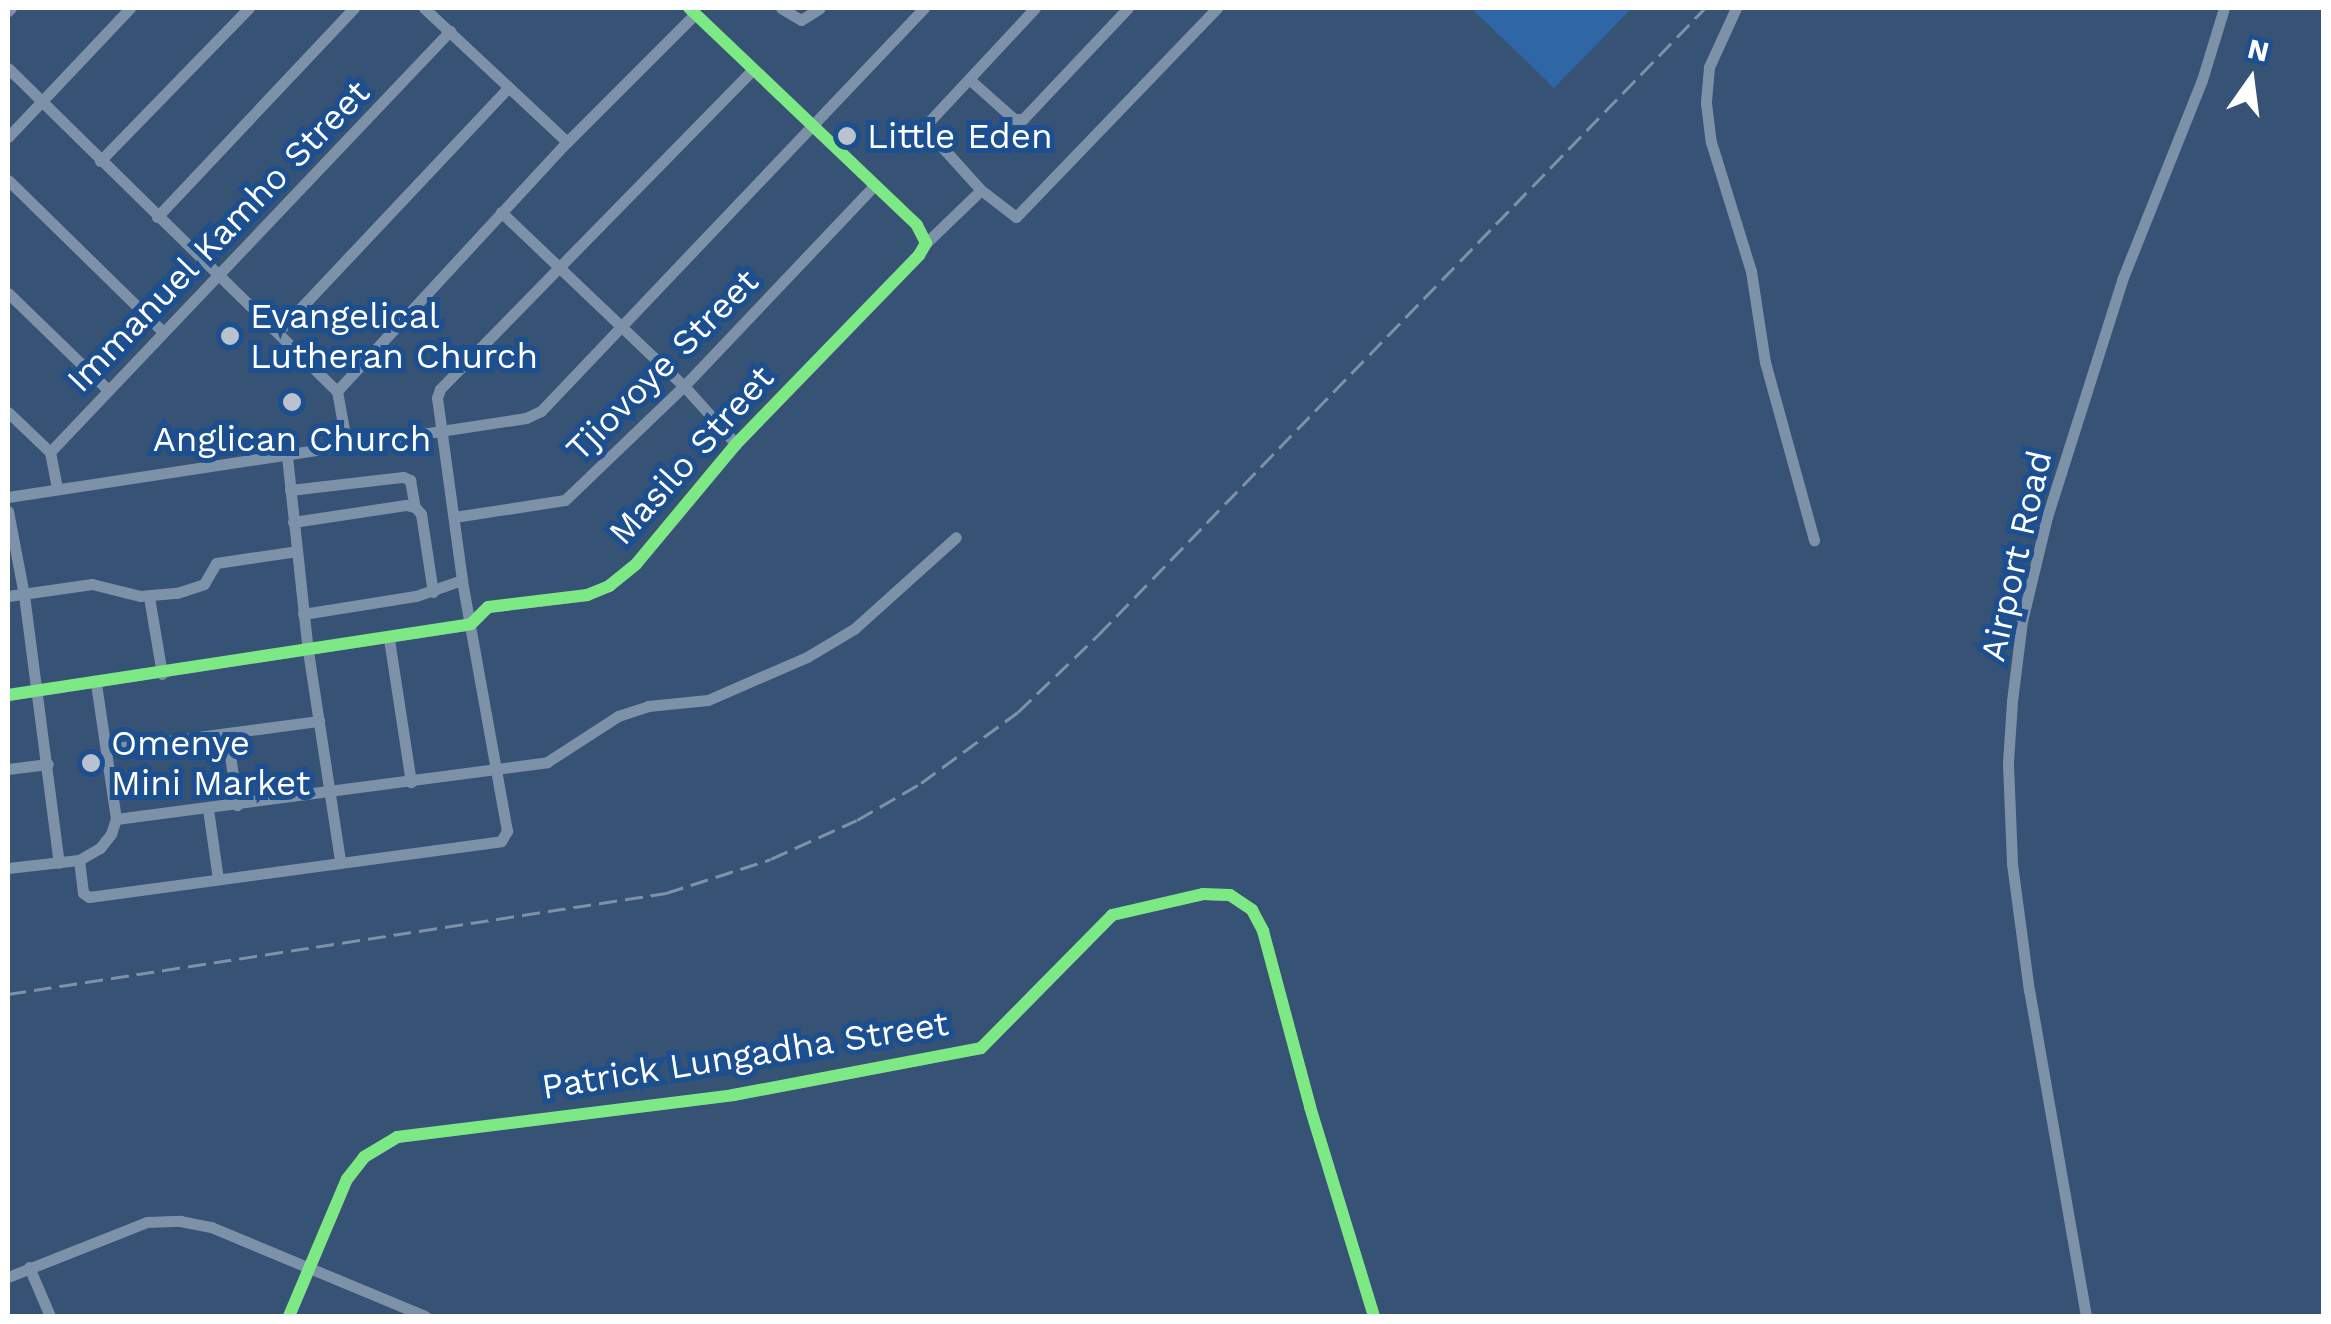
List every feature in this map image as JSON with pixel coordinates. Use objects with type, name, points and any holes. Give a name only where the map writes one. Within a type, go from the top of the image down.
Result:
[{"type":"street","points":[[8,137],[130,8]]},
{"type":"street","points":[[100,162],[248,8]]},
{"type":"street","points":[[156,217],[354,8]]},
{"type":"street","points":[[424,8],[568,142]]},
{"type":"street","points":[[781,8],[801,20],[820,8]]},
{"type":"street","points":[[8,497],[526,418],[542,411],[924,8]]},
{"type":"street","points":[[1035,8],[924,127],[1010,216],[1022,215],[1217,8]]},
{"type":"street","points":[[970,78],[1014,119],[1024,119],[1128,8]]},
{"type":"street","points":[[1736,8],[1709,67],[1706,103],[1711,142],[1751,271],[1765,362],[1814,540]]},
{"type":"street","name":"Airport Road","points":[[2086,1316],[2029,991],[2012,862],[2008,762],[2012,701],[2022,621],[2053,498],[2122,280],[2202,80],[2224,8]]},
{"type":"street","points":[[337,391],[692,11],[916,225],[926,243]]},
{"type":"street","name":"Immanuel Kamho Street","points":[[50,452],[450,31]]},
{"type":"street","points":[[8,68],[337,391],[347,446]]},
{"type":"street","points":[[79,860],[84,894],[89,897],[501,841],[507,831],[462,580],[441,431],[440,389],[752,70]]},
{"type":"street","points":[[278,332],[508,88]]},
{"type":"street","points":[[8,180],[163,332]]},
{"type":"street","name":"Tjiovoye Street","points":[[454,517],[564,500],[684,386],[874,186]]},
{"type":"street","name":"Masilo Street","points":[[8,695],[389,639],[471,624],[488,607],[587,595],[609,586],[636,564],[736,444],[981,190]]},
{"type":"street","points":[[501,212],[684,386],[736,444]]},
{"type":"street","points":[[8,293],[108,390]]},
{"type":"street","points":[[8,412],[50,452],[57,488]]},
{"type":"street","points":[[287,456],[303,614],[340,860]]},
{"type":"street","points":[[290,490],[403,477],[410,480],[421,514],[433,592]]},
{"type":"street","points":[[293,522],[416,507]]},
{"type":"street","points":[[8,511],[38,691],[59,863]]},
{"type":"street","points":[[116,819],[547,762],[618,716],[648,706],[708,700],[806,657],[854,629],[956,537]]},
{"type":"street","points":[[8,596],[92,584],[149,597],[204,584],[216,563],[296,551]]},
{"type":"street","points":[[303,614],[433,592],[462,580]]},
{"type":"street","points":[[149,597],[162,674]]},
{"type":"street","points":[[389,639],[411,782]]},
{"type":"street","points":[[8,868],[79,860],[100,848],[116,819],[96,683]]},
{"type":"street","points":[[108,750],[319,721]]},
{"type":"street","points":[[227,733],[237,804]]},
{"type":"street","points":[[8,769],[48,764]]},
{"type":"street","points":[[208,809],[218,879]]},
{"type":"street","name":"Patrick Lungadha Street","points":[[290,1316],[347,1179],[364,1157],[397,1137],[733,1095],[981,1048],[1112,915],[1217,894],[1230,895],[1252,910],[1263,931],[1310,1108],[1374,1316]]},
{"type":"street","points":[[8,1277],[147,1222],[163,1220],[211,1227],[425,1316]]},
{"type":"street","points":[[29,1268],[50,1316]]},
{"type":"shaded area","points":[[1471,8],[1632,8],[1554,88]]},
{"type":"railway","points":[[8,994],[666,893],[771,859],[857,820],[921,783],[1018,712],[1098,635],[1705,8]]},
{"type":"cycle path","points":[[8,695],[471,624],[488,607],[587,595],[609,586],[636,564],[736,444],[919,255],[926,243],[917,225],[689,8]]},
{"type":"cycle path","points":[[289,1316],[347,1179],[364,1157],[397,1137],[733,1095],[981,1048],[1112,915],[1203,894],[1230,895],[1252,910],[1263,931],[1310,1107],[1374,1316]]},
{"type":"place","name":"Little Eden","points":[[847,136]]},
{"type":"place","name":"Evangelical Lutheran Church","points":[[230,336]]},
{"type":"place","name":"Anglican Church","points":[[292,402]]},
{"type":"place","name":"Omenye Mini Market","points":[[91,763]]}]
